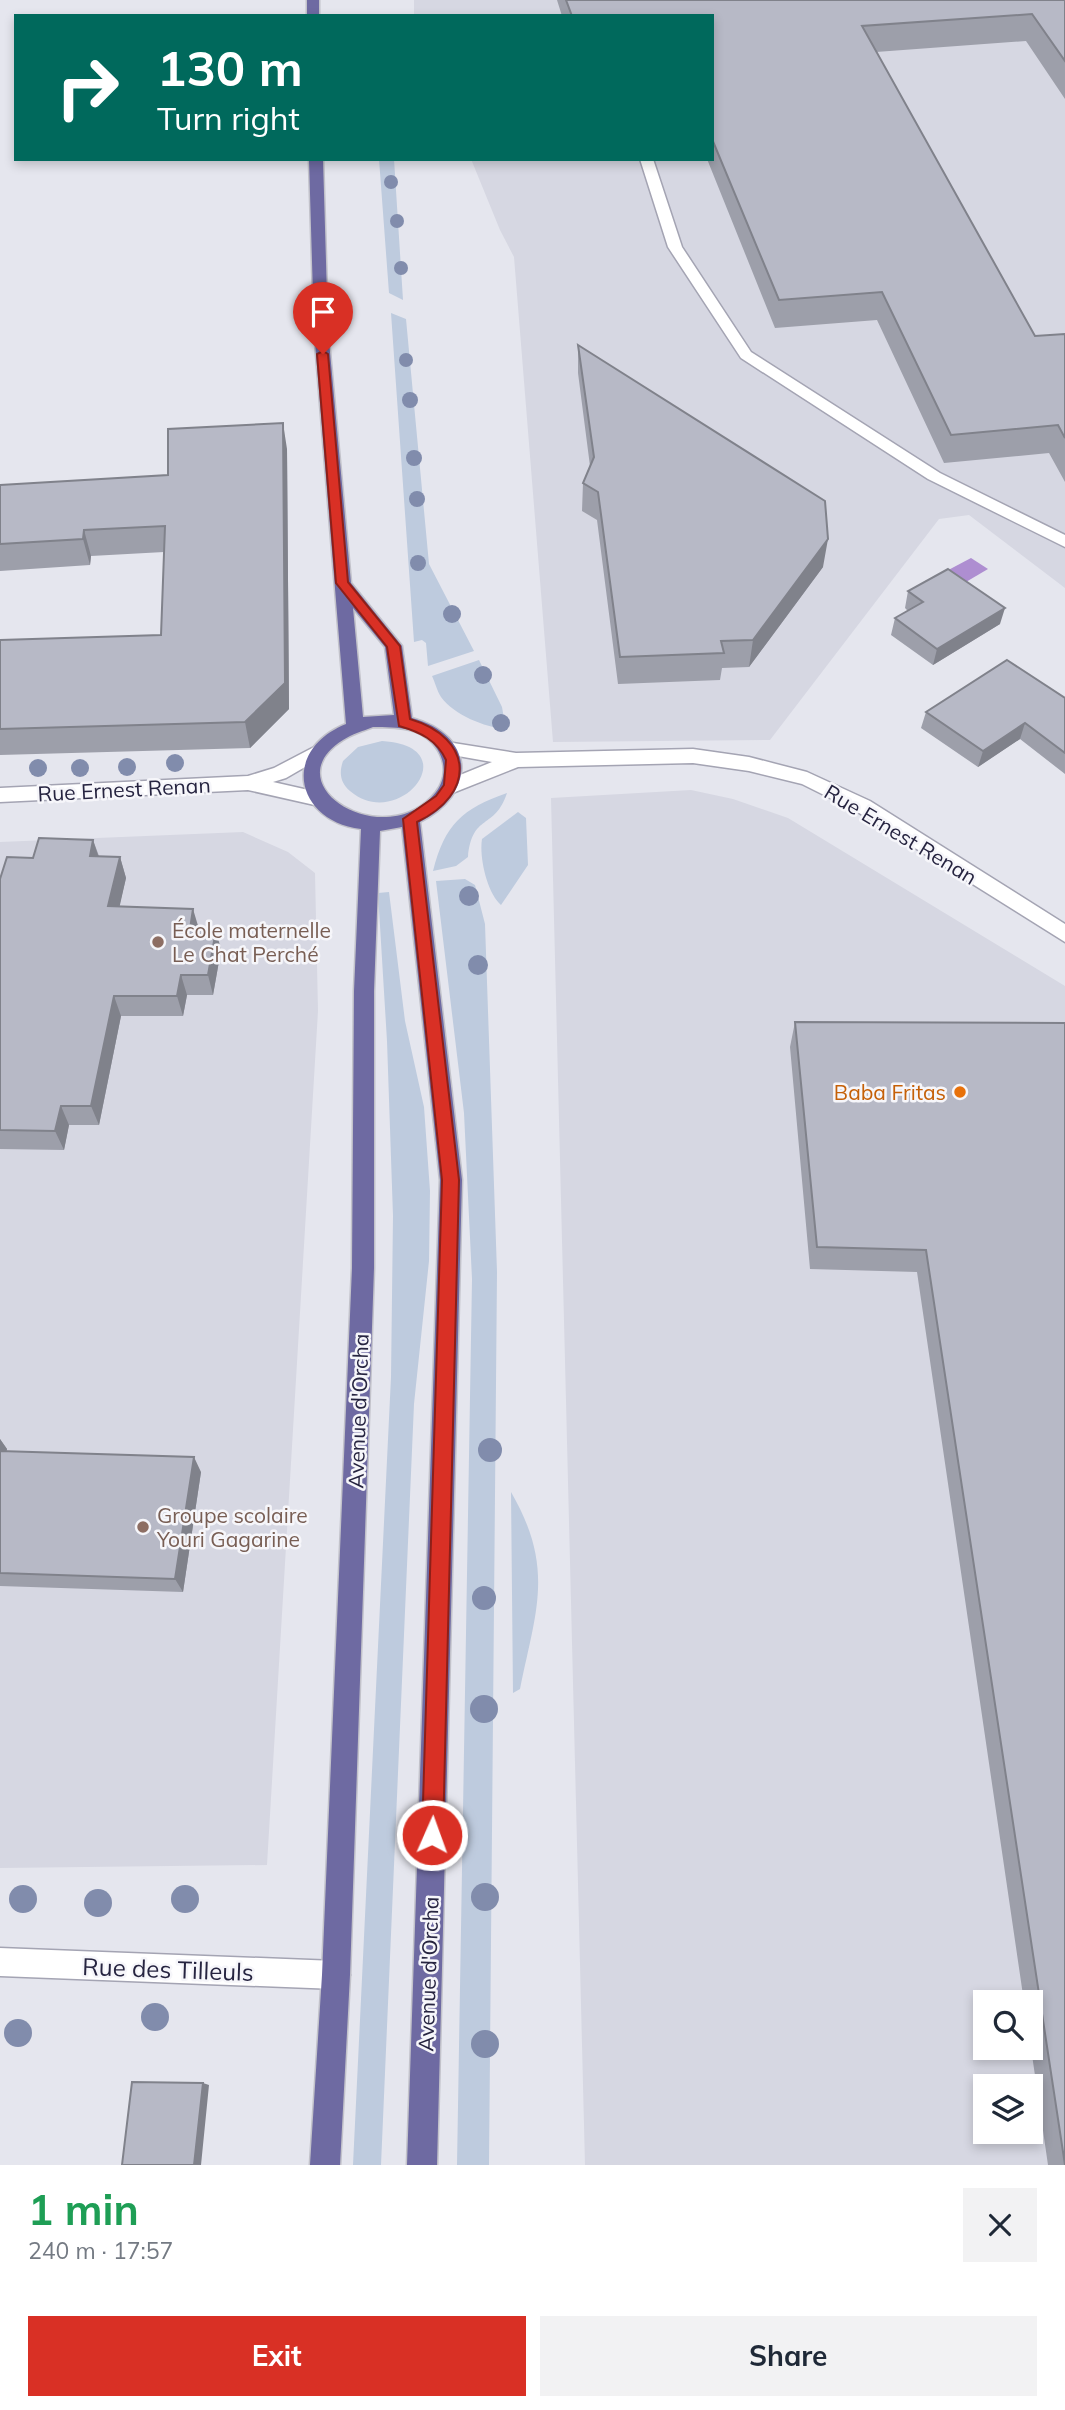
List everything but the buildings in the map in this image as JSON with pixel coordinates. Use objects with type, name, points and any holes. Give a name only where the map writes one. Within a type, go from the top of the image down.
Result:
[{"type":"main road","points":[[316,161],[321,330],[355,726]]},
{"type":"main road","points":[[342,583],[394,646],[404,722]]},
{"type":"main road","points":[[371,722],[404,722],[421,727],[436,737],[447,748],[453,760],[454,773],[450,786],[434,805],[410,819],[372,824],[340,816],[318,799],[311,783],[311,767],[318,751],[340,732],[355,726],[371,722]]},
{"type":"main road","name":"Avenue d'Orcha","points":[[410,819],[451,1180],[422,2165]]},
{"type":"main road","name":"Avenue d'Orcha","points":[[325,2165],[336,1975],[363,1268],[364,991],[372,824]]},
{"type":"street","points":[[647,161],[675,247],[746,355],[934,476],[1065,542]]},
{"type":"street","name":"Rue Ernest Renan","points":[[447,748],[516,760],[694,757],[749,764],[807,779],[863,806],[1065,934]]},
{"type":"street","name":"Rue Ernest Renan","points":[[0,795],[248,783],[280,773],[318,751]]},
{"type":"street","name":"Rue Ernest Renan","points":[[450,786],[516,760]]},
{"type":"street","name":"Rue Ernest Renan","points":[[248,783],[318,799]]},
{"type":"street","name":"Rue des Tilleuls","points":[[0,1962],[336,1975]]},
{"type":"shaded area","points":[[414,0],[1065,0],[1065,588],[969,515],[939,519],[770,740],[553,742],[514,257],[472,161],[714,161],[714,14],[414,14]]},
{"type":"shaded area","points":[[379,161],[394,161],[403,300],[389,293]]},
{"type":"shaded area","points":[[391,313],[406,319],[429,564],[474,651],[428,666],[426,643],[422,640],[414,642]]},
{"type":"shaded area","points":[[971,558],[988,569],[954,589],[937,576]]},
{"type":"shaded area","points":[[479,660],[502,707],[506,730],[479,723],[454,710],[441,697],[432,676]]},
{"type":"shaded area","points":[[382,741],[408,746],[421,757],[423,770],[417,784],[405,795],[388,802],[369,801],[350,791],[344,784],[341,777],[342,765],[358,747]]},
{"type":"shaded area","points":[[691,790],[733,799],[788,818],[1065,986],[1065,2165],[585,2165],[551,798]]},
{"type":"shaded area","points":[[507,793],[502,805],[474,834],[468,857],[456,866],[433,871],[443,841],[458,820],[478,805]]},
{"type":"shaded area","points":[[518,812],[526,818],[528,865],[501,905],[485,874],[482,839]]},
{"type":"shaded area","name":"Groupe scolaire Youri Gagarine","points":[[243,832],[288,852],[315,873],[318,1011],[267,1865],[0,1868],[0,842]]},
{"type":"shaded area","points":[[465,879],[475,885],[485,924],[497,1272],[489,2165],[457,2165],[472,1279],[464,1113],[436,881]]},
{"type":"shaded area","points":[[389,892],[405,1021],[424,1107],[430,1191],[429,1261],[414,1404],[381,2165],[353,2165],[391,1377],[393,1216],[387,1041],[378,893]]},
{"type":"shaded area","points":[[511,1492],[525,1519],[533,1544],[538,1589],[532,1636],[520,1689],[513,1693]]},
{"type":"place","name":"École maternelle Le Chat Perché","points":[[158,942]]},
{"type":"place","name":"Baba Fritas","points":[[960,1092]]},
{"type":"place","name":"Groupe scolaire Youri Gagarine","points":[[143,1527]]},
{"type":"route","points":[[323,354],[342,583],[394,646],[404,722],[421,727],[447,748],[453,760],[454,773],[441,800],[410,819],[451,1180],[432,1835]]}]
